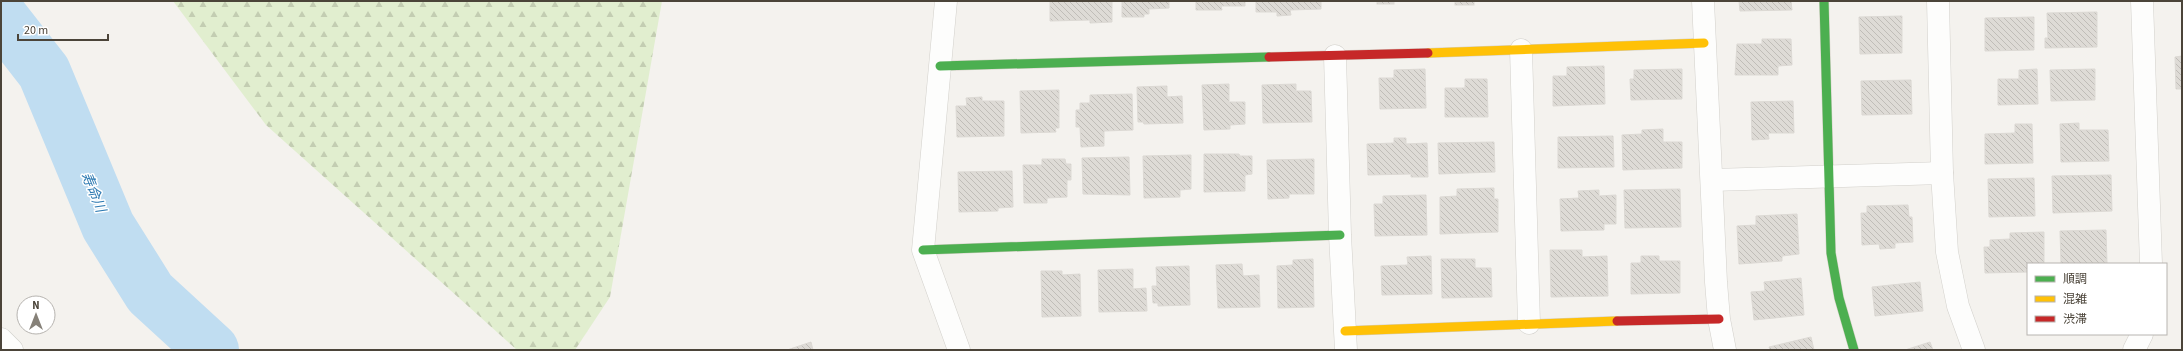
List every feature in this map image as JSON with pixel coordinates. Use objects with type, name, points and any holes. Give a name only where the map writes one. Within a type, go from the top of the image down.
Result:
[{"type":"street","points":[[946,1],[923,250],[959,350]]},
{"type":"street","points":[[1703,1],[1719,319],[1726,350]]},
{"type":"street","points":[[1824,1],[1831,253],[1839,298],[1854,350]]},
{"type":"street","points":[[1938,1],[1942,173],[1947,252],[1958,306],[1974,350]]},
{"type":"street","points":[[2142,1],[2151,263]]},
{"type":"street","points":[[940,66],[1335,56],[1704,42]]},
{"type":"street","points":[[1521,50],[1529,323]]},
{"type":"street","points":[[1335,56],[1340,235],[1346,341],[1529,323],[1719,319]]},
{"type":"street","points":[[1712,180],[1942,173]]},
{"type":"street","points":[[923,250],[1340,235]]},
{"type":"street","points":[[2134,350],[2142,335]]},
{"type":"street","points":[[1,339],[12,350]]},
{"type":"green space","points":[[173,1],[662,1],[610,297],[575,350],[517,350],[266,125]]},
{"type":"building","points":[[1050,1],[1112,1],[1112,22],[1090,23],[1090,20],[1050,21]]},
{"type":"building","points":[[1122,1],[1169,1],[1169,8],[1149,9],[1149,14],[1144,14],[1144,17],[1122,17]]},
{"type":"building","points":[[1196,1],[1245,1],[1245,6],[1221,6],[1222,10],[1196,10]]},
{"type":"building","points":[[1256,1],[1321,1],[1321,9],[1290,10],[1291,15],[1277,16],[1277,12],[1256,12]]},
{"type":"building","points":[[1377,1],[1394,1],[1394,4],[1377,4]]},
{"type":"building","points":[[1455,1],[1474,1],[1474,5],[1455,5]]},
{"type":"building","points":[[1739,1],[1791,1],[1792,10],[1740,11]]},
{"type":"building","points":[[2097,12],[2097,47],[2045,48],[2045,38],[2048,38],[2047,13]]},
{"type":"building","points":[[1902,16],[1902,53],[1860,54],[1859,17]]},
{"type":"building","points":[[2034,17],[2034,50],[1985,51],[1985,18]]},
{"type":"building","points":[[1762,39],[1791,39],[1792,65],[1778,66],[1778,75],[1735,75],[1737,44],[1762,44]]},
{"type":"building","points":[[2182,56],[2182,89],[2176,89],[2175,57]]},
{"type":"building","points":[[1604,66],[1605,104],[1553,106],[1553,76],[1567,76],[1567,67]]},
{"type":"building","points":[[1425,69],[1426,108],[1380,109],[1379,78],[1394,78],[1394,70]]},
{"type":"building","points":[[1682,69],[1682,99],[1631,100],[1630,79],[1634,79],[1634,70]]},
{"type":"building","points":[[2037,69],[2038,104],[1998,105],[1998,79],[2019,79],[2019,70]]},
{"type":"building","points":[[2095,69],[2095,100],[2051,101],[2050,70]]},
{"type":"building","points":[[1465,79],[1487,79],[1488,117],[1445,117],[1445,88],[1465,88]]},
{"type":"building","points":[[1911,80],[1912,114],[1862,115],[1861,81]]},
{"type":"building","points":[[1229,84],[1229,102],[1245,102],[1245,124],[1230,125],[1230,129],[1204,130],[1202,85]]},
{"type":"building","points":[[1296,84],[1296,91],[1311,91],[1312,122],[1263,123],[1262,85]]},
{"type":"building","points":[[1167,86],[1167,97],[1182,96],[1183,123],[1144,124],[1143,122],[1138,122],[1137,87]]},
{"type":"building","points":[[1059,90],[1059,128],[1055,128],[1056,132],[1021,133],[1020,91]]},
{"type":"building","points":[[1132,94],[1133,130],[1104,131],[1104,146],[1081,147],[1080,127],[1076,127],[1076,110],[1080,110],[1080,103],[1090,103],[1090,95]]},
{"type":"building","points":[[982,97],[982,101],[1004,101],[1004,136],[957,137],[956,106],[967,106],[966,98]]},
{"type":"building","points":[[1793,101],[1794,133],[1768,133],[1769,139],[1752,140],[1751,102]]},
{"type":"building","points":[[2079,123],[2079,130],[2108,130],[2109,161],[2061,162],[2060,124]]},
{"type":"building","points":[[2015,124],[2032,124],[2033,163],[1985,164],[1985,134],[2015,133]]},
{"type":"building","points":[[1663,129],[1663,142],[1682,142],[1682,168],[1623,170],[1622,135],[1642,134],[1642,130]]},
{"type":"building","points":[[1613,136],[1614,167],[1558,168],[1558,137]]},
{"type":"building","points":[[1394,138],[1406,138],[1406,144],[1427,143],[1428,177],[1411,177],[1411,174],[1368,175],[1367,144],[1394,143]]},
{"type":"building","points":[[1494,142],[1495,172],[1439,174],[1438,143]]},
{"type":"building","points":[[1204,154],[1239,154],[1240,156],[1252,156],[1252,174],[1245,175],[1245,191],[1204,192]]},
{"type":"building","points":[[1191,155],[1191,189],[1180,190],[1180,197],[1144,198],[1143,156]]},
{"type":"building","points":[[1129,157],[1130,195],[1083,194],[1082,158]]},
{"type":"building","points":[[1042,159],[1065,159],[1066,164],[1071,164],[1071,180],[1067,180],[1067,197],[1047,198],[1047,203],[1024,203],[1023,165],[1042,165]]},
{"type":"building","points":[[1314,159],[1314,194],[1289,194],[1289,198],[1268,199],[1267,160]]},
{"type":"building","points":[[1012,171],[1013,207],[998,208],[998,211],[959,212],[958,172]]},
{"type":"building","points":[[2111,175],[2112,211],[2053,213],[2052,176]]},
{"type":"building","points":[[2034,178],[2035,216],[1989,217],[1988,179]]},
{"type":"building","points":[[1494,188],[1494,199],[1498,199],[1498,232],[1440,234],[1440,197],[1457,196],[1457,189]]},
{"type":"building","points":[[1680,189],[1681,227],[1625,228],[1624,190]]},
{"type":"building","points":[[1599,190],[1599,196],[1616,195],[1616,224],[1604,224],[1604,230],[1561,231],[1560,199],[1579,198],[1578,191]]},
{"type":"building","points":[[1426,195],[1427,235],[1375,236],[1374,204],[1383,204],[1383,196]]},
{"type":"building","points":[[1908,205],[1909,217],[1912,217],[1913,242],[1895,243],[1895,248],[1880,249],[1879,244],[1862,245],[1861,213],[1867,213],[1867,206]]},
{"type":"building","points":[[1797,214],[1799,254],[1782,256],[1782,261],[1739,264],[1737,226],[1756,225],[1756,216]]},
{"type":"building","points":[[2106,230],[2107,263],[2061,263],[2060,231]]},
{"type":"building","points":[[2044,232],[2044,263],[2027,263],[2027,272],[1985,273],[1984,247],[1990,247],[1990,240],[2010,239],[2010,233]]},
{"type":"building","points":[[1550,250],[1582,250],[1582,257],[1607,256],[1608,296],[1551,297]]},
{"type":"building","points":[[1431,256],[1432,294],[1382,295],[1381,266],[1408,265],[1407,257]]},
{"type":"building","points":[[1641,256],[1659,256],[1659,261],[1680,261],[1680,293],[1631,294],[1631,263],[1641,263]]},
{"type":"building","points":[[1313,259],[1314,307],[1278,308],[1277,266],[1293,265],[1293,260]]},
{"type":"building","points":[[1441,259],[1475,259],[1475,268],[1491,268],[1492,297],[1442,298]]},
{"type":"building","points":[[1242,264],[1243,276],[1259,275],[1260,307],[1218,308],[1216,265]]},
{"type":"building","points":[[1189,266],[1190,305],[1158,306],[1158,303],[1153,303],[1152,286],[1157,286],[1156,267]]},
{"type":"building","points":[[1133,269],[1133,289],[1146,288],[1147,311],[1099,312],[1098,270]]},
{"type":"building","points":[[1041,271],[1062,271],[1062,275],[1080,274],[1081,316],[1042,317]]},
{"type":"building","points":[[1801,278],[1804,315],[1754,320],[1751,292],[1765,291],[1764,282]]},
{"type":"building","points":[[1920,282],[1923,311],[1875,316],[1872,287]]},
{"type":"building","points":[[1811,337],[1814,350],[1770,350],[1769,347]]},
{"type":"building","points":[[811,342],[813,350],[787,350]]},
{"type":"building","points":[[1930,342],[1933,350],[1905,350]]},
{"type":"waterway","name":"寿命川","points":[[1,17],[44,72],[108,226],[150,293],[212,350]]},
{"type":"traffic: fast","points":[[1824,1],[1831,253],[1839,298],[1854,350]]},
{"type":"traffic: fast","points":[[940,66],[1269,57]]},
{"type":"traffic: fast","points":[[923,250],[1340,235]]},
{"type":"traffic: slow","points":[[1428,53],[1704,43]]},
{"type":"traffic: slow","points":[[1345,331],[1617,321]]},
{"type":"traffic: jam","points":[[1269,57],[1428,53]]},
{"type":"traffic: jam","points":[[1617,321],[1719,319]]}]
